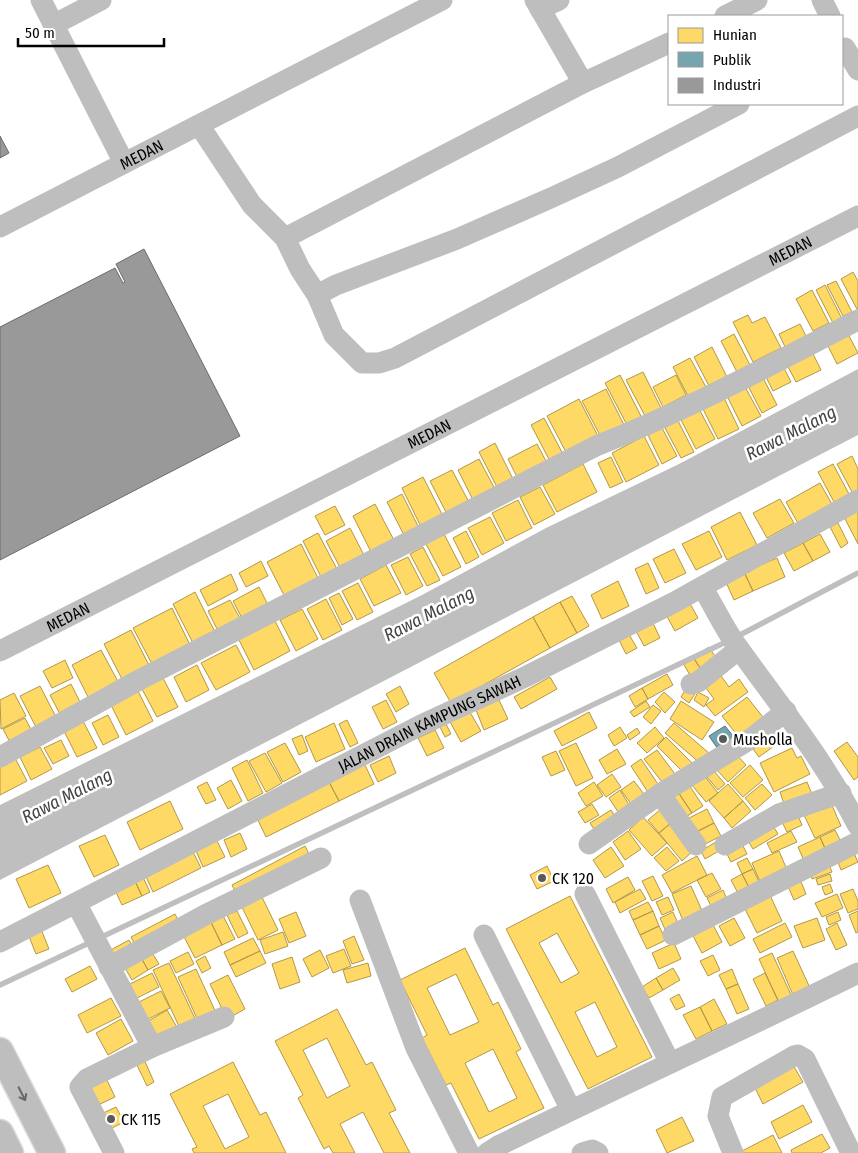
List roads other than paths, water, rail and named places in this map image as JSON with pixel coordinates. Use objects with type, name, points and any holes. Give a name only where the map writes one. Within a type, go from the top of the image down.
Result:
[{"type":"main road","points":[[0,1051],[52,1153]]},
{"type":"main road","points":[[0,1133],[10,1153]]},
{"type":"street","points":[[41,0],[124,163]]},
{"type":"street","points":[[54,24],[102,0]]},
{"type":"street","name":"MEDAN","points":[[0,227],[442,0]]},
{"type":"street","points":[[559,0],[537,5],[582,83]]},
{"type":"street","points":[[727,15],[757,0]]},
{"type":"street","points":[[822,0],[830,15]]},
{"type":"street","points":[[285,238],[582,83],[668,43]]},
{"type":"street","points":[[843,46],[858,70]]},
{"type":"street","points":[[316,295],[336,285],[457,239],[553,197],[618,167],[737,105]]},
{"type":"street","points":[[199,125],[252,205],[285,238],[300,269],[316,295],[334,335],[362,363],[379,363],[395,358],[858,116]]},
{"type":"street","name":"MEDAN","points":[[0,651],[858,216]]},
{"type":"street","points":[[0,757],[138,680],[596,446],[627,434],[720,390],[858,320]]},
{"type":"street","name":"JALAN DRAIN KAMPUNG SAWAH","points":[[0,942],[421,724],[708,595],[858,500]]},
{"type":"street","points":[[708,595],[738,647],[786,712],[841,793],[858,826]]},
{"type":"street","points":[[691,684],[698,682],[738,647]]},
{"type":"street","points":[[589,844],[660,794],[752,738],[786,712]]},
{"type":"street","points":[[725,845],[779,814],[841,793]]},
{"type":"street","points":[[660,794],[696,845]]},
{"type":"street","points":[[673,934],[858,842]]},
{"type":"street","points":[[106,962],[321,858]]},
{"type":"street","points":[[585,894],[670,1063]]},
{"type":"street","points":[[360,900],[416,1048],[469,1153]]},
{"type":"street","points":[[76,903],[152,1048]]},
{"type":"street","points":[[484,935],[571,1110]]},
{"type":"street","points":[[487,1153],[571,1110],[858,973]]},
{"type":"street","points":[[114,1153],[80,1087],[87,1078],[224,1017]]},
{"type":"street","points":[[733,1153],[718,1116],[722,1097],[798,1055],[805,1059],[851,1153]]},
{"type":"street","points":[[582,1153],[592,1150],[598,1153]]},
{"type":"water","name":"Rawa Malang","points":[[858,369],[858,435],[0,880],[0,805],[422,595],[546,528],[679,464]]},
{"type":"waterway","points":[[736,637],[858,573]]},
{"type":"waterway","points":[[0,985],[728,641]]},
{"type":"place","name":"Musholla","points":[[723,739]]},
{"type":"place","name":"CK 120","points":[[542,878]]},
{"type":"place","name":"CK 115","points":[[111,1119]]}]
